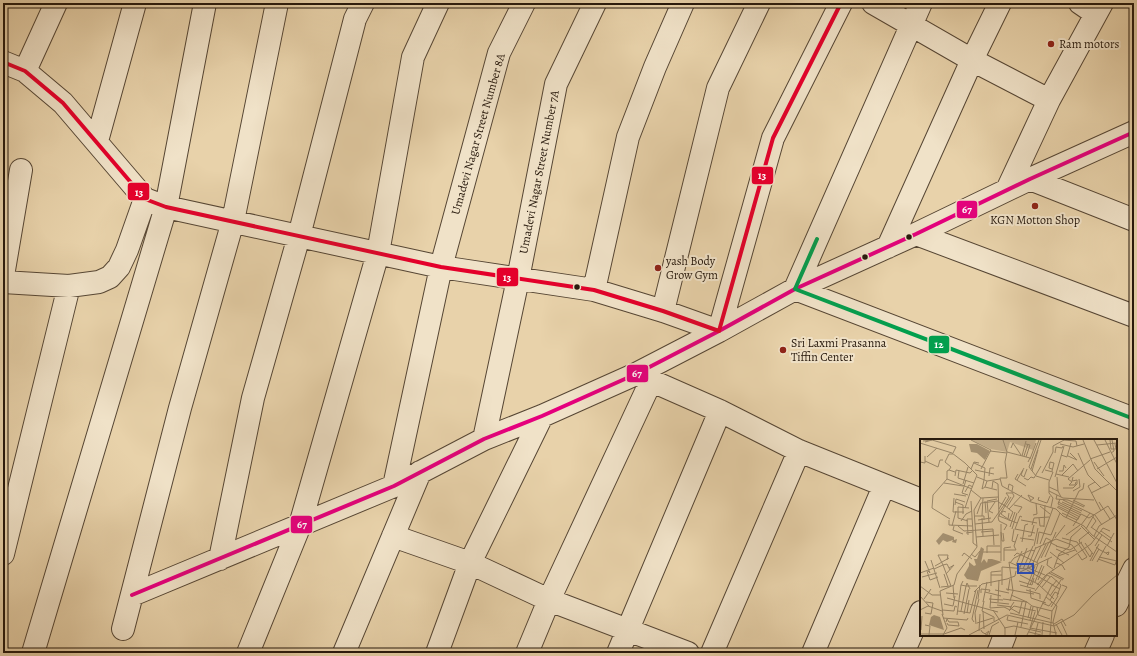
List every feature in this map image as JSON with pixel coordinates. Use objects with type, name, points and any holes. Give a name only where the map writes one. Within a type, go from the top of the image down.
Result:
[{"type":"street","points":[[25,71],[56,3]]},
{"type":"street","points":[[97,141],[135,3]]},
{"type":"street","points":[[33,653],[166,207],[205,3]]},
{"type":"street","points":[[123,629],[180,408],[233,221],[277,3]]},
{"type":"street","points":[[220,559],[253,398],[299,236],[355,19],[362,3]]},
{"type":"street","points":[[248,653],[300,525],[378,253],[413,57],[438,3]]},
{"type":"street","name":"Umadevi Nagar Street Number 8A","points":[[394,486],[441,267],[499,53],[524,3]]},
{"type":"street","name":"Umadevi Nagar Street Number 7A","points":[[484,439],[518,279],[556,84],[596,3]]},
{"type":"street","points":[[594,290],[628,138],[655,67],[683,3]]},
{"type":"street","points":[[663,311],[718,88],[759,3]]},
{"type":"street","points":[[719,331],[773,138],[841,3]]},
{"type":"street","points":[[873,3],[972,60],[1049,100]]},
{"type":"street","points":[[795,289],[921,3]]},
{"type":"street","points":[[888,247],[972,60],[1000,3]]},
{"type":"street","points":[[1007,190],[1093,7]]},
{"type":"street","points":[[3,62],[25,71],[64,103],[145,199],[166,207],[441,267],[594,290],[663,311],[719,331]]},
{"type":"street","points":[[132,595],[394,486],[484,439],[644,377],[719,331],[795,289],[916,234],[1030,179],[1133,133]]},
{"type":"street","points":[[3,276],[21,170]]},
{"type":"street","points":[[1030,179],[1134,220]]},
{"type":"street","points":[[3,282],[70,286],[99,282],[110,277],[119,267],[127,250],[145,199]]},
{"type":"street","points":[[916,234],[1134,316]]},
{"type":"street","points":[[4,548],[70,286]]},
{"type":"street","points":[[795,289],[1134,419]]},
{"type":"street","points":[[644,377],[720,411],[799,451],[920,500]]},
{"type":"street","points":[[527,653],[644,377]]},
{"type":"street","points":[[618,653],[720,411]]},
{"type":"street","points":[[437,653],[470,563],[542,416]]},
{"type":"street","points":[[712,653],[799,451]]},
{"type":"street","points":[[344,653],[420,472]]},
{"type":"street","points":[[813,653],[884,486]]},
{"type":"street","points":[[393,536],[470,563],[549,600],[688,653]]},
{"type":"street","points":[[1122,596],[1134,569]]},
{"type":"street","points":[[903,653],[920,614]]},
{"type":"street","points":[[998,653],[1005,636]]},
{"type":"street","points":[[1095,653],[1103,636]]},
{"type":"transit line","name":"13","points":[[3,62],[25,71],[63,103],[145,199],[166,207],[441,267],[594,290],[663,311],[719,331],[773,138],[841,3]]},
{"type":"transit line","name":"67","points":[[132,595],[394,486],[484,439],[542,416],[636,374],[719,331],[795,289],[1134,132]]},
{"type":"transit line","name":"12","points":[[817,239],[795,289],[1134,419]]},
{"type":"place","name":"Ram motors","points":[[1051,44]]},
{"type":"place","name":"KGN Motton Shop","points":[[1035,206]]},
{"type":"place","name":"yash Body Grow Gym","points":[[658,268]]},
{"type":"place","name":"Sri Laxmi Prasanna Tiffin Center","points":[[783,350]]}]
